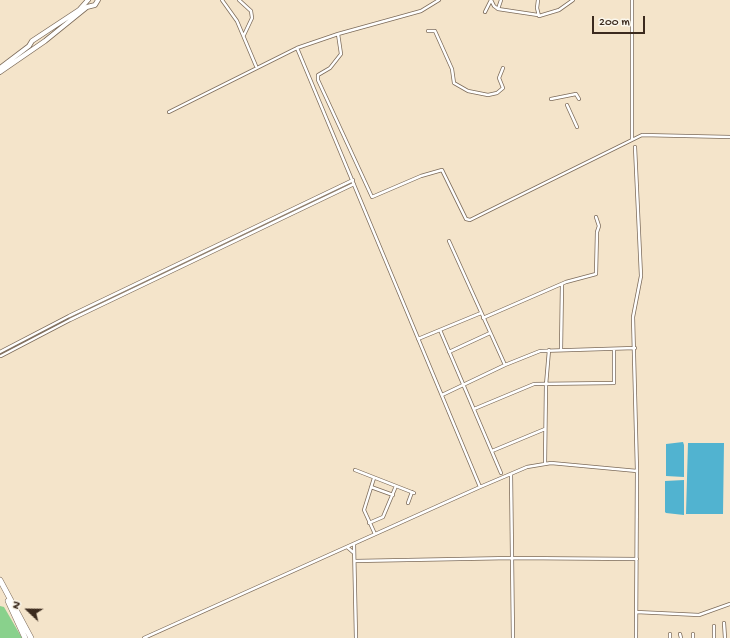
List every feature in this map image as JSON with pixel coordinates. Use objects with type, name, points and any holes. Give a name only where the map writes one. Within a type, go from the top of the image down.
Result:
[{"type":"highway","points":[[0,580],[31,638]]},
{"type":"highway","points":[[0,586],[25,638]]},
{"type":"main road","points":[[0,68],[29,46],[31,42],[48,29],[79,10],[88,0],[95,2]]},
{"type":"main road","points":[[0,72],[95,2]]},
{"type":"main road","points":[[48,29],[51,30],[52,34]]},
{"type":"main road","points":[[31,42],[34,48]]},
{"type":"street","points":[[222,0],[234,16],[256,66]]},
{"type":"street","points":[[239,0],[251,12],[252,18],[243,35]]},
{"type":"street","points":[[169,112],[256,66],[297,48],[338,34],[421,11],[439,0]]},
{"type":"street","points":[[491,0],[494,6],[498,9],[538,15],[559,10],[573,0]]},
{"type":"street","points":[[485,12],[491,0]]},
{"type":"street","points":[[498,9],[501,0]]},
{"type":"street","points":[[538,0],[538,15]]},
{"type":"street","points":[[632,0],[632,139]]},
{"type":"street","points":[[428,31],[435,31],[452,69],[454,83],[468,91],[488,95],[501,90],[503,85],[499,78],[503,68]]},
{"type":"street","points":[[338,34],[341,54],[330,68],[318,75],[318,78],[372,197],[421,176],[442,170],[466,219],[470,220],[632,139],[646,134],[730,136]]},
{"type":"street","points":[[297,48],[480,487]]},
{"type":"street","points":[[550,98],[576,94],[579,99]]},
{"type":"street","points":[[567,105],[577,127]]},
{"type":"street","points":[[635,147],[641,276],[633,317],[638,471],[636,638]]},
{"type":"street","points":[[0,360],[0,353],[353,182]]},
{"type":"street","points":[[483,318],[562,284],[596,274],[597,232],[599,226],[596,216]]},
{"type":"street","points":[[449,241],[504,365]]},
{"type":"street","points":[[561,350],[562,284]]},
{"type":"street","points":[[418,339],[480,313]]},
{"type":"street","points":[[440,330],[501,473]]},
{"type":"street","points":[[449,352],[490,333]]},
{"type":"street","points":[[442,395],[504,365],[540,351],[635,348]]},
{"type":"street","points":[[474,409],[534,384],[614,383],[614,349]]},
{"type":"street","points":[[545,463],[546,385],[549,350]]},
{"type":"street","points":[[492,451],[545,429]]},
{"type":"street","points":[[144,638],[527,467],[545,463],[638,471]]},
{"type":"street","points":[[355,470],[413,493],[408,503]]},
{"type":"street","points":[[511,474],[513,638]]},
{"type":"street","points":[[374,478],[364,510],[375,534]]},
{"type":"street","points":[[369,523],[384,517],[396,486]]},
{"type":"street","points":[[371,487],[393,495]]},
{"type":"street","points":[[354,544],[356,638]]},
{"type":"street","points":[[347,547],[354,553]]},
{"type":"street","points":[[355,561],[512,558],[637,559]]},
{"type":"street","points":[[636,612],[699,615],[730,604]]},
{"type":"street","points":[[724,623],[725,638]]},
{"type":"street","points":[[714,626],[714,638]]},
{"type":"green space","points":[[0,606],[4,607],[22,638],[0,638]]},
{"type":"water","points":[[683,442],[684,477],[666,476],[666,444]]},
{"type":"water","points":[[688,443],[724,443],[723,514],[686,514]]},
{"type":"water","points":[[684,480],[684,515],[666,513],[665,481]]}]
